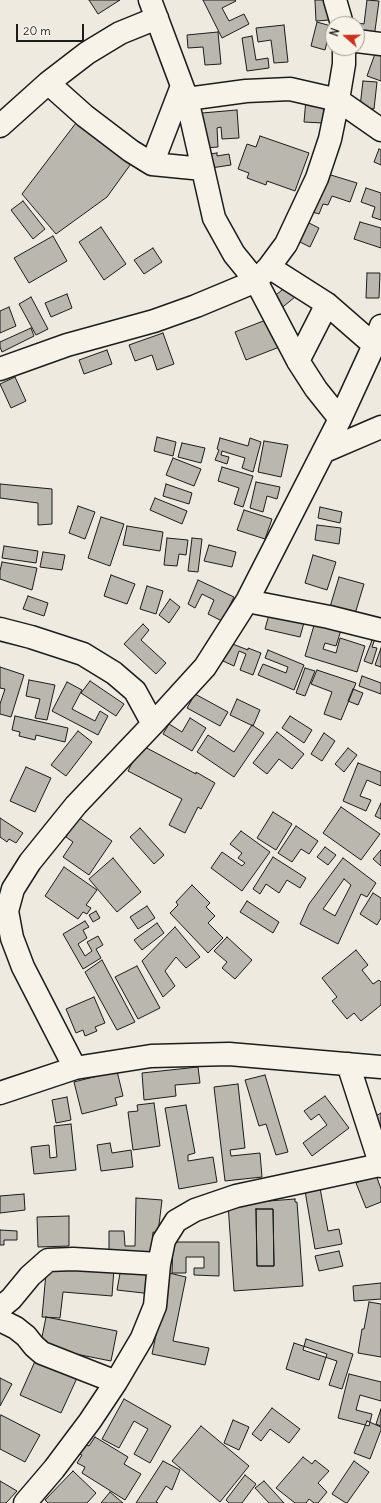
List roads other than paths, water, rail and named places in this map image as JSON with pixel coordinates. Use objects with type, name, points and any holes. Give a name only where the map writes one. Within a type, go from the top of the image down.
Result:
[{"type":"street","points":[[335,0],[340,16]]},
{"type":"street","points":[[0,126],[48,83],[86,53],[120,34],[154,9],[184,93],[214,218],[234,254],[262,274],[327,304],[378,336],[325,451],[247,601],[205,667],[76,805],[30,862],[3,907],[12,938],[24,967],[75,1068]]},
{"type":"street","points":[[365,43],[381,44]]},
{"type":"street","points":[[0,370],[67,345],[154,321],[196,306],[262,274],[286,244],[317,178],[330,139],[338,100],[344,56]]},
{"type":"street","points":[[48,83],[85,116],[152,164],[203,169]]},
{"type":"street","points":[[184,93],[290,89],[338,100],[381,130]]},
{"type":"street","points":[[152,164],[184,93]]},
{"type":"street","points":[[262,274],[298,361],[316,389],[340,419]]},
{"type":"street","points":[[298,361],[327,304]]},
{"type":"street","points":[[325,451],[381,427]]},
{"type":"street","points":[[247,601],[329,617],[381,630]]},
{"type":"street","points":[[0,629],[31,637],[83,654],[114,673],[135,691],[153,724]]},
{"type":"street","points":[[0,1093],[75,1068],[151,1056],[229,1054],[381,1067]]},
{"type":"street","points":[[26,1503],[90,1421],[116,1382],[142,1338],[155,1306],[159,1264],[164,1240],[176,1221],[195,1210],[236,1196],[381,1166],[348,1064]]},
{"type":"street","points":[[0,1308],[11,1299],[30,1276],[48,1260],[73,1259],[159,1264]]},
{"type":"street","points":[[0,1320],[16,1328],[42,1353],[116,1382]]}]
